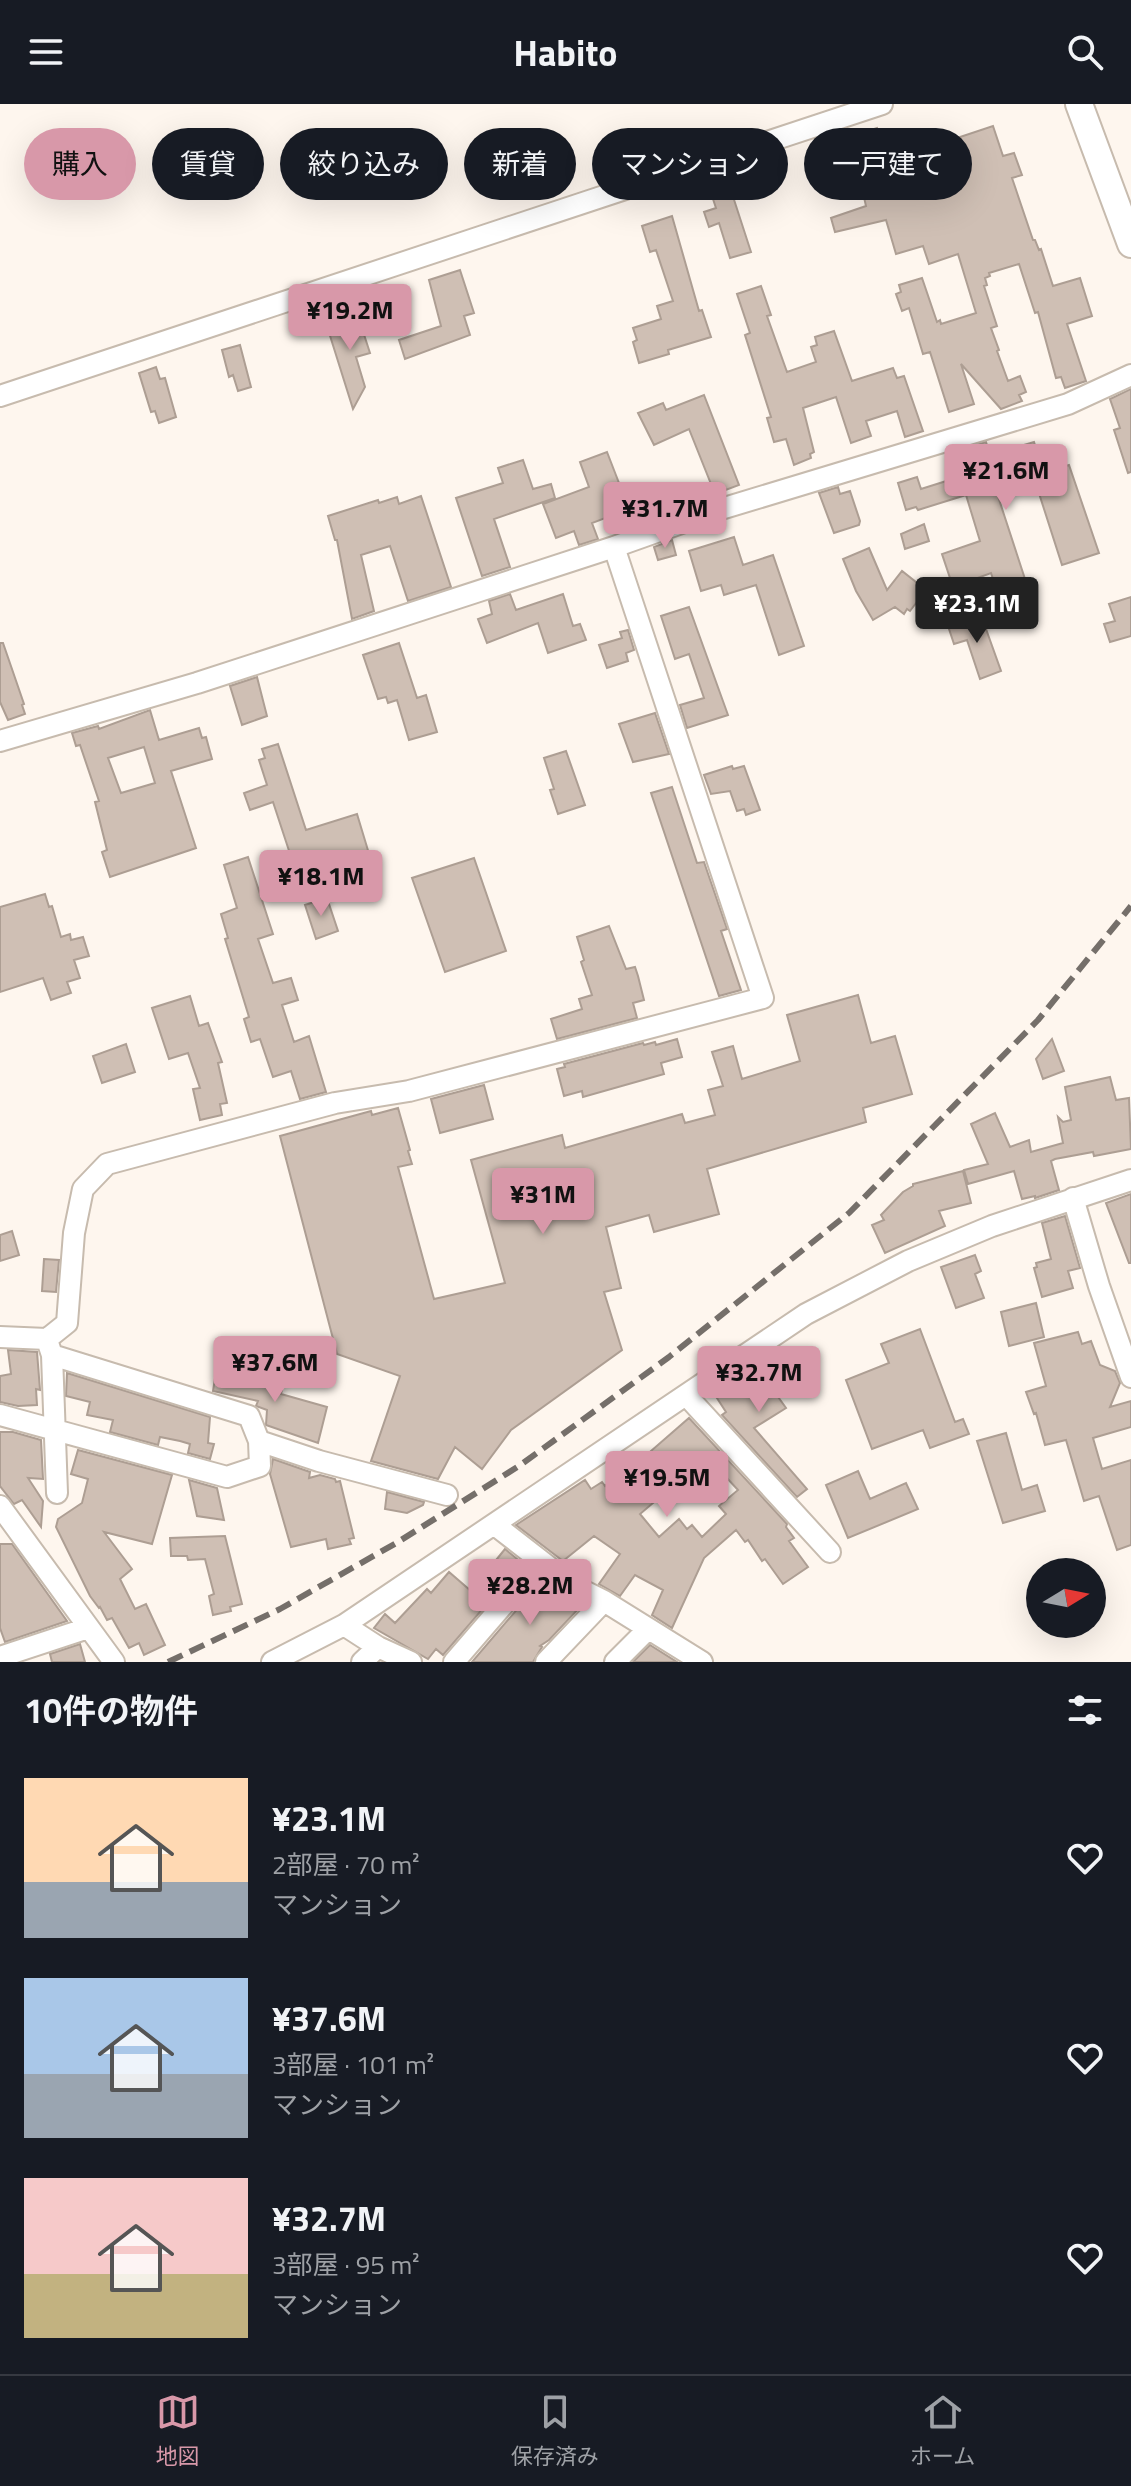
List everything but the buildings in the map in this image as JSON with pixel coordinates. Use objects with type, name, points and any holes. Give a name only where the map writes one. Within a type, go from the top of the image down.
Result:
[{"type":"main road","points":[[1079,104],[1131,244]]},
{"type":"street","points":[[0,396],[882,104]]},
{"type":"street","points":[[0,741],[197,683],[721,509],[1068,404],[1131,375]]},
{"type":"street","points":[[57,1493],[50,1347],[67,1323],[74,1233],[83,1189],[107,1164],[335,1103],[409,1091],[763,998],[614,547]]},
{"type":"street","points":[[272,1662],[344,1625],[806,1314],[908,1261],[992,1226],[1131,1180]]},
{"type":"street","points":[[1073,1198],[1099,1286],[1125,1340],[1131,1377]]},
{"type":"street","points":[[0,1337],[50,1347],[249,1416],[259,1441],[260,1466],[227,1477],[0,1415]]},
{"type":"street","points":[[686,1395],[830,1552]]},
{"type":"street","points":[[259,1441],[319,1461],[447,1495]]},
{"type":"street","points":[[0,1506],[114,1662]]},
{"type":"street","points":[[495,1525],[572,1585],[604,1601],[702,1662]]},
{"type":"street","points":[[454,1662],[541,1561]]},
{"type":"street","points":[[546,1662],[604,1601]]},
{"type":"street","points":[[344,1625],[378,1647],[411,1662]]},
{"type":"street","points":[[0,1657],[88,1628]]},
{"type":"street","points":[[615,1662],[648,1629]]},
{"type":"street","points":[[362,1662],[378,1647]]},
{"type":"railway","points":[[168,1662],[280,1609],[398,1542],[519,1466],[669,1357],[849,1213],[1038,1020],[1131,906]]}]
